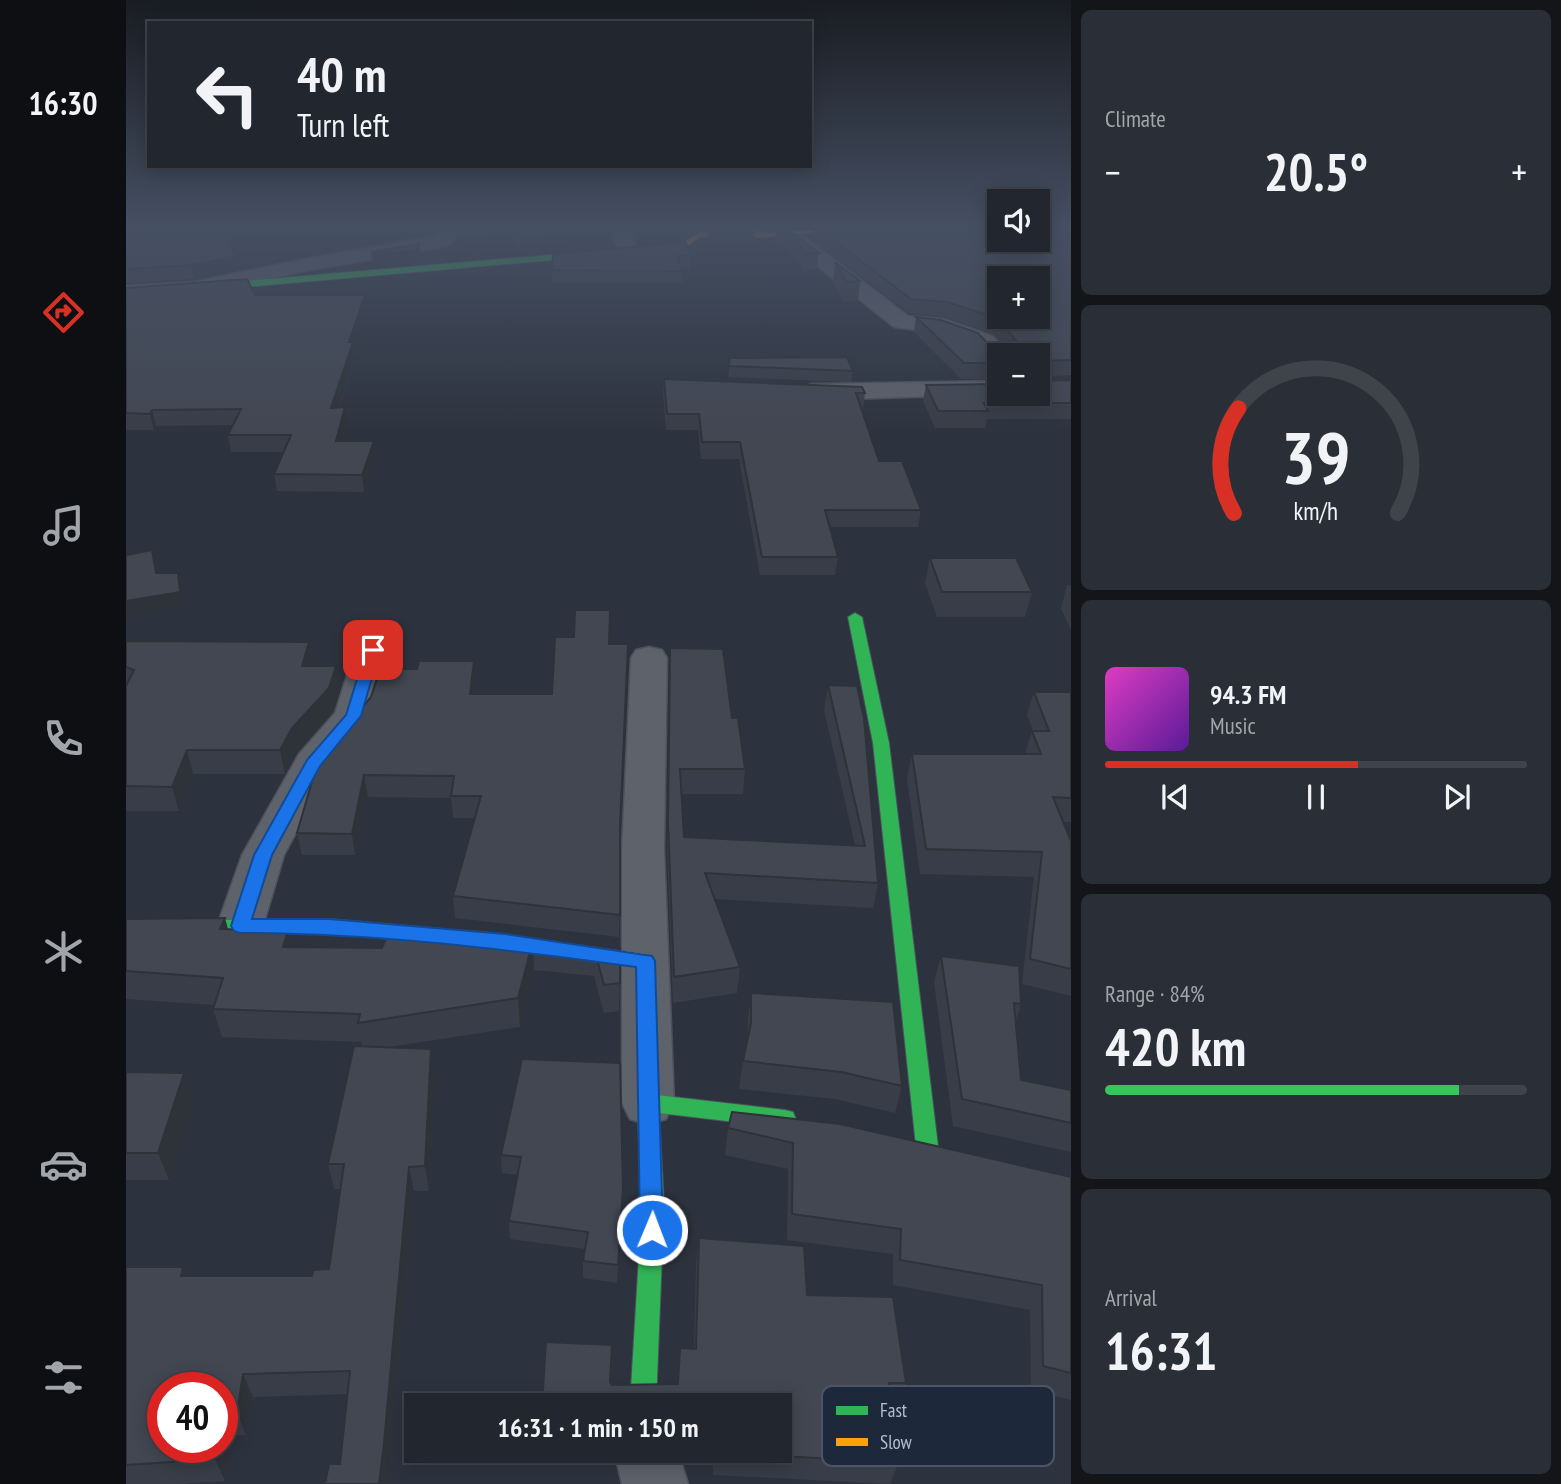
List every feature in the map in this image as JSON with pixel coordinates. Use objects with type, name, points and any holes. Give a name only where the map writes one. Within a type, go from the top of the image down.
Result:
[{"type":"street","points":[[869,296],[902,322],[943,326],[987,343]]},
{"type":"street","points":[[789,391],[829,393],[987,389]]},
{"type":"street","points":[[855,617],[881,743],[927,1146]]},
{"type":"street","points":[[240,926],[263,855],[313,763],[353,716],[373,650]]},
{"type":"street","points":[[644,1393],[653,1205],[648,1103],[643,849],[649,658]]},
{"type":"street","points":[[126,928],[329,926],[505,942]]},
{"type":"street","points":[[556,949],[645,961]]},
{"type":"street","points":[[648,1103],[795,1121]]},
{"type":"street","points":[[649,1463],[655,1484]]},
{"type":"building","points":[[126,296],[365,296],[331,408],[345,407],[336,441],[374,441],[362,475],[274,474],[291,435],[228,435],[241,409],[126,413]]},
{"type":"building","points":[[907,296],[987,296],[987,315],[947,302],[911,299]]},
{"type":"building","points":[[1050,296],[1071,296],[1071,360],[1050,361],[1050,343],[1005,343],[1016,340],[1006,329],[1050,329]]},
{"type":"building","points":[[916,317],[941,320],[978,333],[987,343],[987,363],[964,363]]},
{"type":"building","points":[[847,357],[853,371],[729,366],[730,358]]},
{"type":"building","points":[[664,379],[862,387],[865,393],[856,393],[879,461],[902,461],[921,510],[825,510],[838,557],[762,557],[740,442],[702,442],[699,414],[667,414]]},
{"type":"building","points":[[1071,380],[1071,403],[1050,403],[1050,381]]},
{"type":"building","points":[[987,384],[987,403],[984,403],[988,411],[938,411],[926,385]]},
{"type":"building","points":[[152,550],[156,573],[178,573],[180,592],[126,601],[126,555]]},
{"type":"building","points":[[930,558],[1016,558],[1032,592],[942,592]]},
{"type":"building","points":[[575,610],[610,610],[609,644],[628,644],[620,827],[620,915],[453,896],[481,796],[451,796],[454,776],[364,775],[352,834],[297,833],[313,778],[328,749],[371,697],[380,669],[417,669],[419,661],[474,661],[470,694],[552,694],[555,637],[574,637]]},
{"type":"building","points":[[126,641],[309,642],[302,666],[336,666],[329,688],[292,728],[280,750],[187,750],[172,787],[126,786],[126,686],[134,670],[126,667]]},
{"type":"building","points":[[670,648],[723,649],[732,718],[738,718],[745,769],[680,769],[684,837],[865,846],[828,685],[857,686],[864,719],[878,883],[705,873],[740,967],[674,977],[668,824]]},
{"type":"building","points":[[1034,692],[1071,692],[1071,798],[1053,797],[1071,841],[1071,969],[1030,959],[1042,852],[926,849],[912,754],[1041,754],[1032,731],[1049,731]]},
{"type":"building","points":[[225,918],[220,929],[288,931],[283,947],[382,948],[388,934],[438,940],[442,928],[620,949],[620,983],[604,985],[594,948],[533,941],[518,998],[358,1023],[360,1014],[213,1009],[223,978],[126,971],[126,919]]},
{"type":"building","points":[[941,956],[1019,966],[1021,1004],[1014,1003],[1021,1080],[1071,1090],[1071,1123],[962,1099]]},
{"type":"building","points":[[751,993],[893,1002],[902,1086],[841,1072],[743,1061],[751,1023]]},
{"type":"building","points":[[354,1046],[431,1049],[425,1166],[409,1167],[379,1484],[325,1484],[329,1464],[340,1464],[350,1371],[243,1374],[238,1406],[238,1372],[147,1372],[147,1463],[156,1463],[126,1465],[126,1267],[183,1267],[181,1276],[312,1276],[313,1270],[329,1269],[344,1164],[328,1164]]},
{"type":"building","points":[[522,1059],[620,1063],[623,1187],[618,1265],[583,1261],[588,1232],[509,1221],[521,1157],[501,1155]]},
{"type":"building","points":[[126,1072],[184,1073],[158,1153],[126,1153]]},
{"type":"building","points":[[732,1112],[840,1124],[1071,1177],[1071,1373],[1043,1366],[1042,1285],[900,1260],[901,1229],[792,1214],[793,1143],[728,1128]]},
{"type":"building","points":[[699,1238],[804,1246],[807,1295],[893,1297],[906,1383],[889,1383],[889,1386],[822,1386],[822,1458],[792,1457],[792,1393],[543,1393],[546,1342],[612,1345],[612,1385],[678,1384],[680,1348],[696,1349]]},
{"type":"traffic: fast","points":[[855,617],[881,743],[927,1146]]},
{"type":"traffic: fast","points":[[126,928],[329,926],[490,940]]},
{"type":"traffic: fast","points":[[644,1393],[653,1205],[648,1103],[785,1119]]},
{"type":"traffic: slow","points":[[568,950],[645,961]]},
{"type":"route","points":[[373,650],[353,716],[313,763],[263,855],[240,926],[329,926],[505,942],[645,961],[652,1230]]}]
